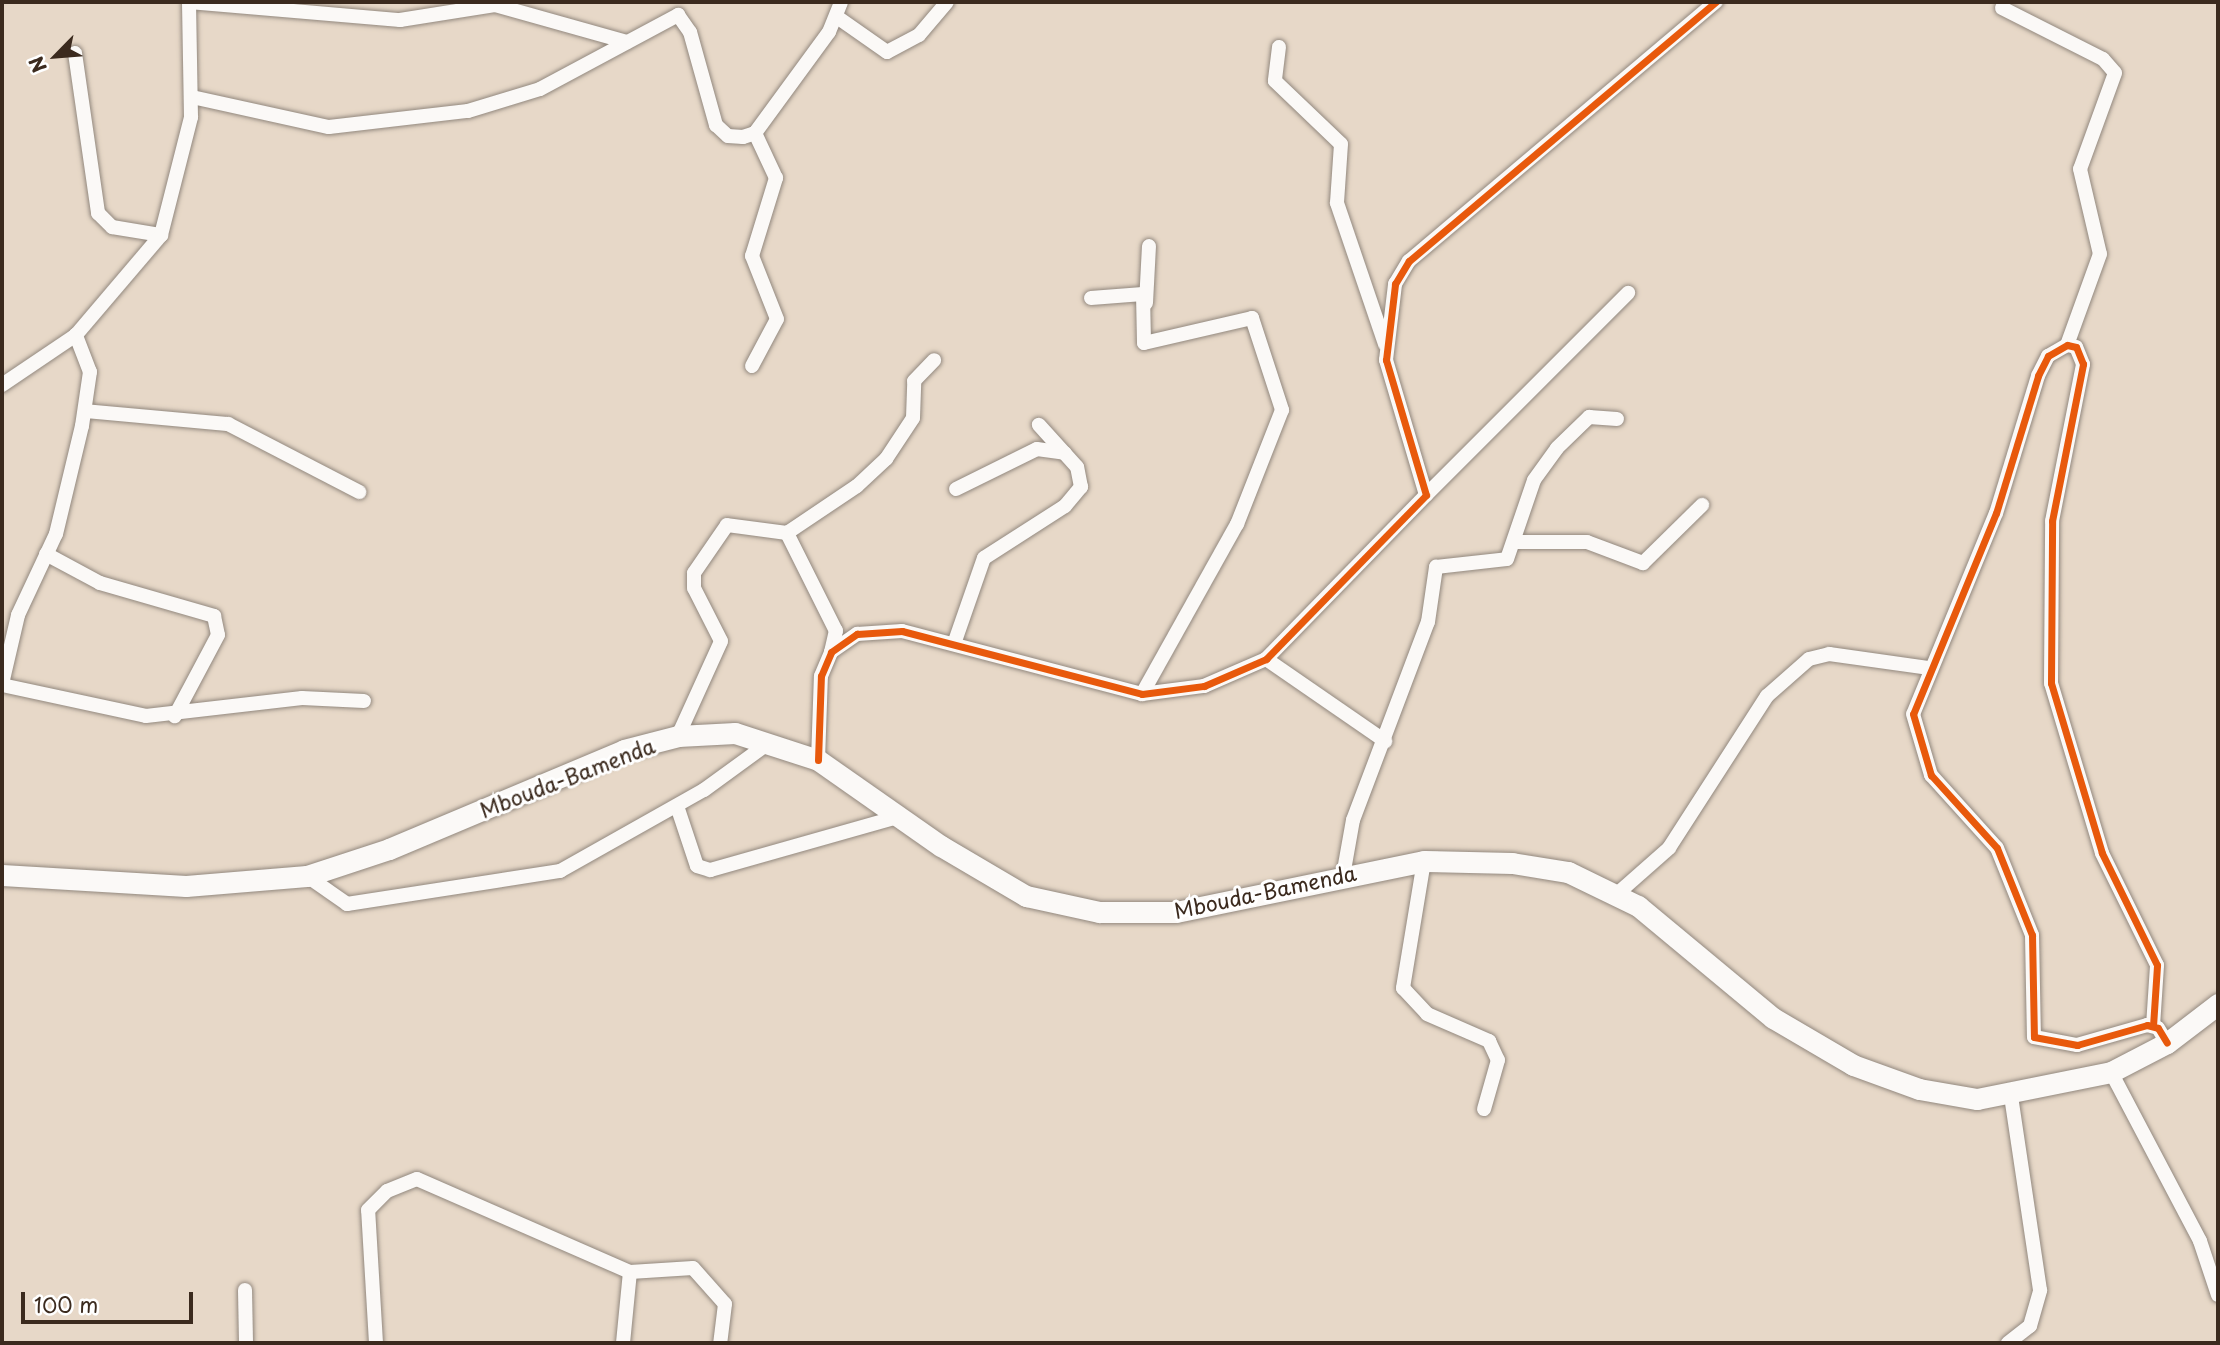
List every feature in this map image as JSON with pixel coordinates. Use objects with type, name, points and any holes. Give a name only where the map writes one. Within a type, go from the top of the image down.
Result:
[{"type":"highway","name":"Mbouda-Bamenda","points":[[2,875],[186,886],[307,876],[389,849],[624,750],[678,736],[735,733],[818,760],[1026,896],[1100,912],[1176,912],[1424,861],[1512,863],[1568,872],[1618,893],[1773,1018],[1853,1065],[1919,1089],[1977,1099],[2011,1095],[2111,1072],[2167,1043],[2218,1004]]},
{"type":"street","points":[[2,384],[76,335],[161,235],[179,179],[192,97],[189,2],[400,20],[495,5],[627,41]]},
{"type":"street","points":[[192,97],[290,122],[372,125],[504,103],[678,15],[691,32],[716,125],[728,136],[755,133],[837,17],[841,2]]},
{"type":"street","points":[[837,17],[887,52],[919,35],[947,2]]},
{"type":"street","points":[[1426,495],[1387,370],[1385,345],[1395,284],[1432,236],[1714,2]]},
{"type":"street","points":[[2003,8],[2103,59],[2115,73],[2080,169],[2100,254],[2067,345],[2049,356],[2038,376],[1996,513],[1928,668],[1913,713],[1924,758],[1997,848],[2010,875],[2036,959],[2034,1037],[2077,1045],[2153,1026]]},
{"type":"street","points":[[1279,47],[1275,81],[1341,144],[1337,203],[1385,345]]},
{"type":"street","points":[[75,53],[98,213],[112,227],[161,235]]},
{"type":"street","points":[[752,366],[777,319],[752,256],[776,178],[755,133]]},
{"type":"street","points":[[1144,343],[1149,246]]},
{"type":"street","points":[[831,652],[857,634],[879,629],[954,645],[1142,694],[1204,686],[1266,659],[1628,293]]},
{"type":"street","points":[[1091,298],[1143,294],[1144,343]]},
{"type":"street","points":[[1142,694],[1237,524],[1282,410],[1252,318],[1144,343]]},
{"type":"street","points":[[76,335],[90,372],[85,411],[46,555],[18,615],[2,684],[175,716],[302,698],[364,701]]},
{"type":"street","points":[[2067,345],[2076,347],[2083,364],[2052,521],[2051,683],[2102,853],[2157,965],[2153,1026],[2167,1043]]},
{"type":"street","points":[[678,736],[720,641],[694,588],[694,573],[727,525],[787,533],[857,486],[886,458],[913,418],[914,381],[934,360]]},
{"type":"street","points":[[85,411],[228,424],[359,492]]},
{"type":"street","points":[[1343,876],[1353,820],[1428,622],[1436,567],[1498,564],[1515,542],[1520,511],[1557,448],[1589,417],[1618,419]]},
{"type":"street","points":[[954,645],[984,558],[1065,506],[1081,487],[1077,467],[1039,425]]},
{"type":"street","points":[[956,489],[1037,449],[1065,453]]},
{"type":"street","points":[[1515,542],[1587,542],[1643,563],[1702,505]]},
{"type":"street","points":[[787,533],[836,631],[821,676],[818,760]]},
{"type":"street","points":[[46,555],[100,583],[214,616],[218,635],[175,716]]},
{"type":"street","points":[[1618,893],[1669,848],[1767,696],[1809,659],[1829,654],[1928,668]]},
{"type":"street","points":[[1266,659],[1385,741]]},
{"type":"street","points":[[307,876],[347,904],[537,878],[583,861],[677,806],[767,744]]},
{"type":"street","points":[[677,806],[697,866],[710,870],[901,816]]},
{"type":"street","points":[[1424,861],[1403,988],[1427,1014],[1489,1041],[1498,1060],[1485,1109]]},
{"type":"street","points":[[2111,1072],[2200,1241],[2218,1294]]},
{"type":"street","points":[[2008,1343],[2030,1326],[2040,1290],[2011,1095]]},
{"type":"street","points":[[376,1343],[368,1210],[387,1191],[417,1179],[630,1272],[693,1268],[725,1304],[720,1343]]},
{"type":"street","points":[[622,1343],[630,1272]]},
{"type":"street","points":[[245,1290],[246,1343]]},
{"type":"cycle path","points":[[818,760],[821,676],[831,652],[857,634],[902,631],[1142,694],[1204,686],[1266,659],[1426,495],[1386,360],[1395,284],[1409,261],[1716,2]]},
{"type":"cycle path","points":[[2153,1026],[2157,965],[2102,853],[2051,683],[2052,521],[2083,364],[2076,347],[2067,345],[2048,356],[2038,376],[1996,513],[1913,714],[1931,775],[1997,848],[2032,935],[2034,1037],[2077,1045],[2147,1025],[2158,1028],[2167,1043]]}]
